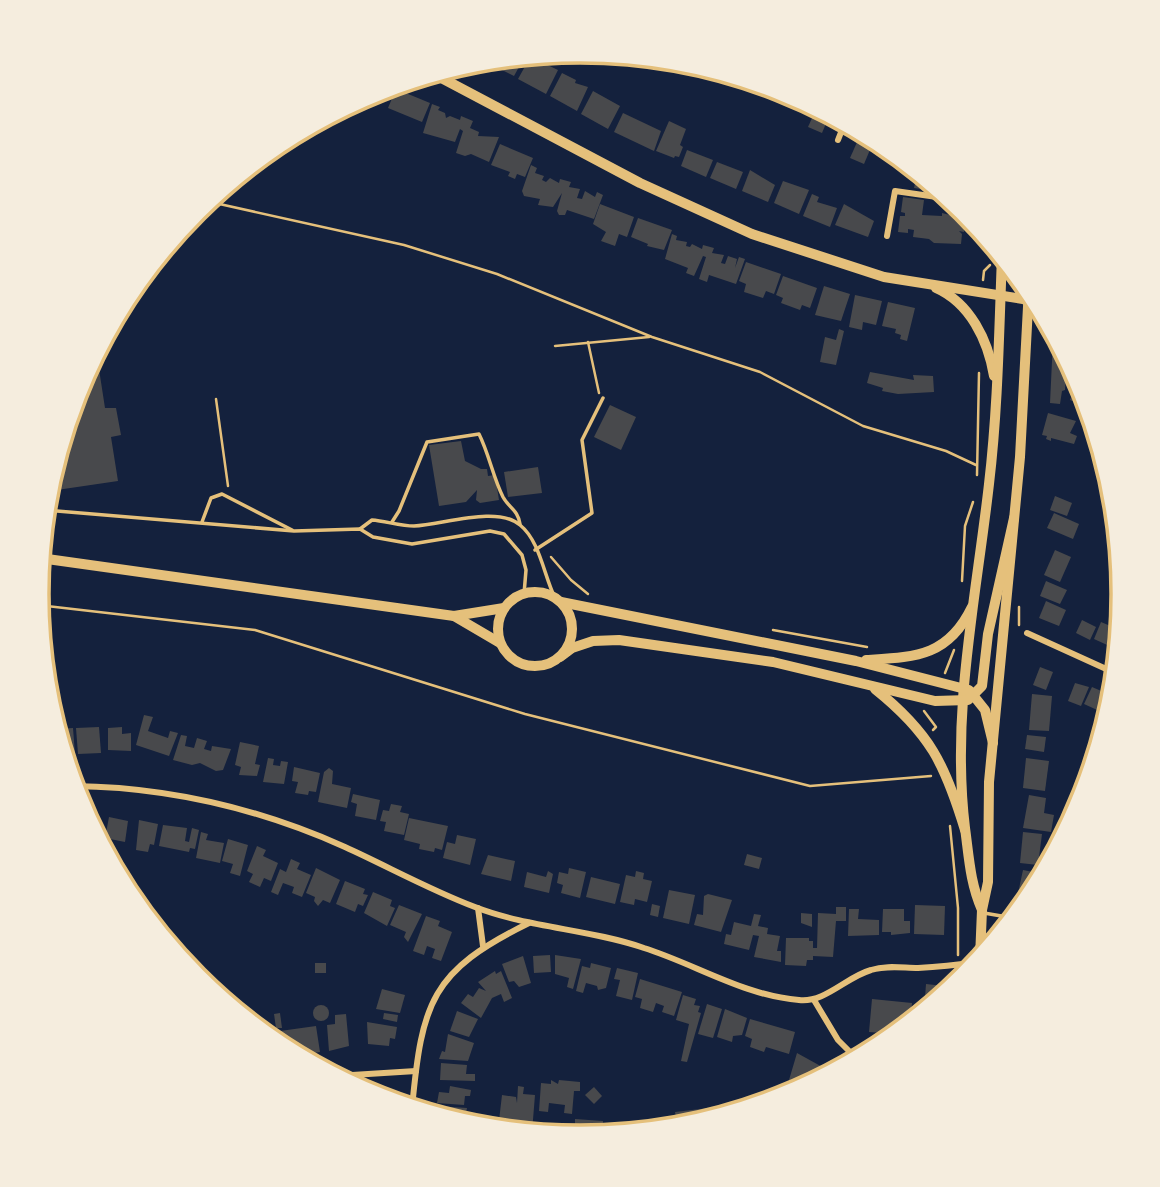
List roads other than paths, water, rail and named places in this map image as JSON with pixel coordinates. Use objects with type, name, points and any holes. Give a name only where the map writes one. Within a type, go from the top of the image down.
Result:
[{"type":"main road","points":[[446,80],[640,183],[752,234],[884,277],[1023,299]]},
{"type":"main road","points":[[982,911],[971,883],[959,769],[963,688],[989,485],[1002,271]]},
{"type":"main road","points":[[923,283],[956,301],[979,330],[990,357],[996,401]]},
{"type":"main road","points":[[981,942],[982,911],[988,882],[987,828],[1014,518],[1028,309]]},
{"type":"main road","points":[[454,616],[500,643],[507,654],[529,667],[541,666],[572,648],[593,642],[619,640],[773,662],[935,701],[962,702],[976,695],[982,686],[988,634],[1014,518]]},
{"type":"main road","points":[[50,559],[454,616],[504,608],[524,594],[536,592],[558,600],[856,661],[963,688],[976,695],[989,720],[993,743]]},
{"type":"main road","points":[[558,600],[572,625],[568,647],[560,657]]},
{"type":"main road","points":[[856,661],[904,658],[927,653],[948,640],[972,607]]},
{"type":"main road","points":[[500,643],[498,620],[504,608]]},
{"type":"main road","points":[[871,686],[902,712],[930,744],[949,779],[965,830]]},
{"type":"street","points":[[838,140],[841,131]]},
{"type":"street","points":[[887,236],[895,191],[932,196]]},
{"type":"street","points":[[1027,633],[1105,669]]},
{"type":"street","points":[[85,787],[160,791],[266,816],[345,847],[412,882],[478,908],[529,923],[610,936],[669,956],[717,978],[780,997],[814,1000],[872,969],[961,963]]},
{"type":"street","points":[[478,908],[483,946]]},
{"type":"street","points":[[413,1097],[419,1041],[431,1007],[446,980],[483,946],[529,923]]},
{"type":"street","points":[[814,1000],[838,1040],[849,1051]]},
{"type":"street","points":[[356,1075],[416,1071]]},
{"type":"lane","points":[[536,550],[592,513],[582,440],[603,398]]},
{"type":"lane","points":[[392,522],[399,512],[426,442],[479,434],[490,456],[504,499],[518,512],[520,524],[536,550],[558,600]]},
{"type":"lane","points":[[202,522],[211,498],[222,494],[294,531]]},
{"type":"lane","points":[[56,511],[294,531],[360,529],[373,537],[412,544],[490,531],[504,534],[523,555],[526,570],[524,594]]},
{"type":"lane","points":[[360,529],[372,520],[412,526],[482,516],[502,517],[520,524]]},
{"type":"lane","points":[[982,911],[1002,916]]}]
